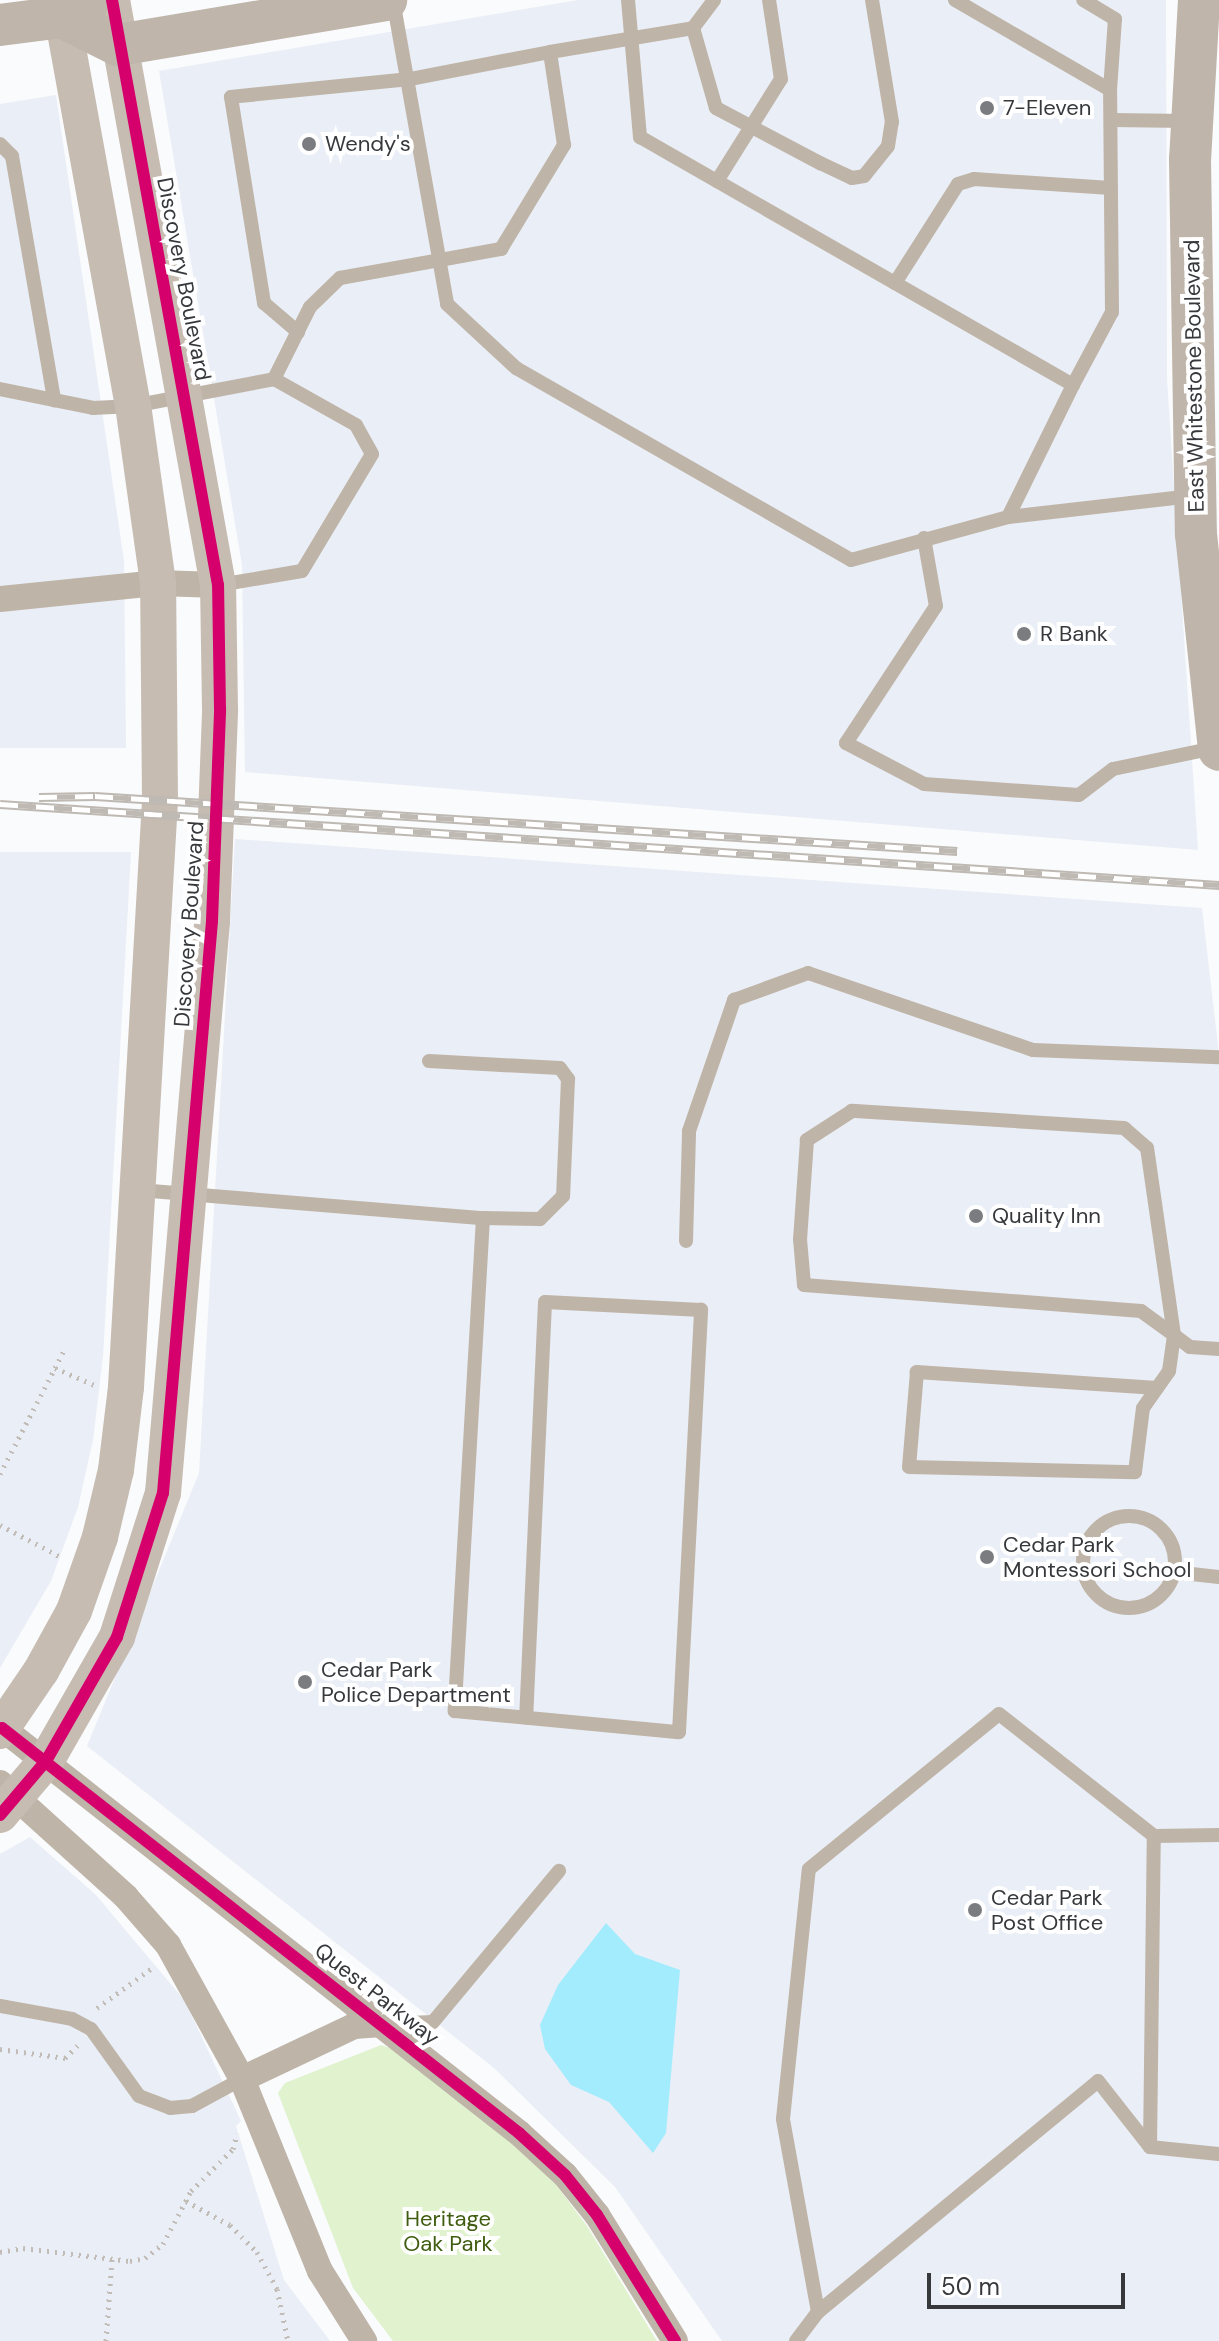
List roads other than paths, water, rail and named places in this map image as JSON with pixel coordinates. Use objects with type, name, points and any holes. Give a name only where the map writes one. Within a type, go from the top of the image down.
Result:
[{"type":"main road","points":[[39,13],[118,45],[386,0]]},
{"type":"main road","name":"East Whitestone Boulevard","points":[[1199,0],[1191,121],[1196,496],[1219,748]]},
{"type":"street","name":"Discovery Boulevard","points":[[5,1799],[46,1761],[117,1637],[163,1493],[215,862],[218,585],[112,0]]},
{"type":"street","name":"Discovery Boulevard","points":[[1,1729],[74,1611],[100,1537],[116,1470],[126,1387],[134,1189],[160,801],[158,583],[133,406],[39,13]]},
{"type":"street","points":[[0,599],[158,583],[218,585]]},
{"type":"street","name":"Quest Parkway","points":[[1,1729],[382,2024],[565,2175],[597,2215],[675,2341]]},
{"type":"street","points":[[5,1799],[126,1897],[168,1945],[242,2079],[320,2271],[364,2341]]},
{"type":"street","points":[[242,2079],[354,2026],[382,2024]]},
{"type":"lane","points":[[393,0],[410,79],[436,261],[447,304],[516,368],[851,560],[1008,517],[1196,496]]},
{"type":"lane","points":[[628,0],[640,137],[1073,385]]},
{"type":"lane","points":[[298,332],[264,303],[231,97],[410,79],[693,28],[714,0]]},
{"type":"lane","points":[[717,181],[781,79],[769,0]]},
{"type":"lane","points":[[693,28],[712,102],[770,138],[852,178],[864,176],[888,146],[892,122],[872,0]]},
{"type":"lane","points":[[955,0],[1110,90]]},
{"type":"lane","points":[[1008,517],[1112,312],[1110,90],[1115,19],[1083,0]]},
{"type":"lane","points":[[274,379],[324,288],[340,278],[501,249],[564,145],[550,52]]},
{"type":"lane","points":[[1111,120],[1191,121]]},
{"type":"lane","points":[[0,144],[12,156],[54,400]]},
{"type":"lane","points":[[895,283],[958,184],[974,179],[1111,188]]},
{"type":"lane","points":[[0,389],[93,408],[133,406],[274,379],[356,425],[372,454],[302,571],[218,585]]},
{"type":"lane","points":[[924,538],[936,606],[846,743],[924,784],[1079,795],[1113,769],[1219,748]]},
{"type":"lane","points":[[686,1241],[689,1131],[734,1000],[808,973],[1033,1050],[1219,1057]]},
{"type":"lane","points":[[134,1189],[483,1218],[540,1219],[563,1196],[568,1079],[560,1068],[429,1061]]},
{"type":"lane","points":[[1157,1388],[917,1372],[909,1467],[1135,1472],[1143,1408],[1169,1371],[1174,1335],[1147,1148],[1124,1128],[852,1111],[807,1140],[800,1239],[804,1285],[1141,1311],[1174,1335],[1190,1347],[1219,1349]]},
{"type":"lane","points":[[483,1218],[455,1711],[526,1718],[679,1732],[701,1310],[545,1302],[526,1718]]},
{"type":"lane","points":[[1119,1517],[1149,1520],[1170,1542],[1174,1572],[1169,1586],[1146,1605],[1116,1607],[1102,1600],[1085,1576],[1086,1546],[1105,1523],[1119,1517]]},
{"type":"lane","points":[[1174,1572],[1219,1577]]},
{"type":"lane","points":[[818,2312],[783,2119],[809,1869],[999,1714],[1154,1836],[1219,1835]]},
{"type":"lane","points":[[1150,2147],[1154,1836]]},
{"type":"lane","points":[[382,2024],[433,2022],[559,1871]]},
{"type":"lane","points":[[0,2006],[72,2019],[91,2029],[139,2096],[170,2108],[192,2106],[242,2079]]},
{"type":"lane","points":[[796,2341],[818,2312],[1098,2081],[1150,2147],[1219,2154]]},
{"type":"water","points":[[606,1923],[635,1954],[680,1970],[666,2133],[653,2153],[609,2102],[571,2085],[545,2049],[540,2025],[558,1985]]},
{"type":"railway","points":[[39,797],[95,796],[957,851]]},
{"type":"railway","points":[[0,804],[1219,885]]},
{"type":"place","name":"7-Eleven","points":[[987,108]]},
{"type":"place","name":"Wendy's","points":[[309,144]]},
{"type":"place","name":"R Bank","points":[[1024,634]]},
{"type":"place","name":"Quality Inn","points":[[976,1216]]},
{"type":"place","name":"Cedar Park Montessori School","points":[[987,1557]]},
{"type":"place","name":"Cedar Park Police Department","points":[[305,1682]]},
{"type":"place","name":"Cedar Park Post Office","points":[[975,1910]]},
{"type":"park label","name":"Heritage Oak Park","points":[[448,2230]]}]
